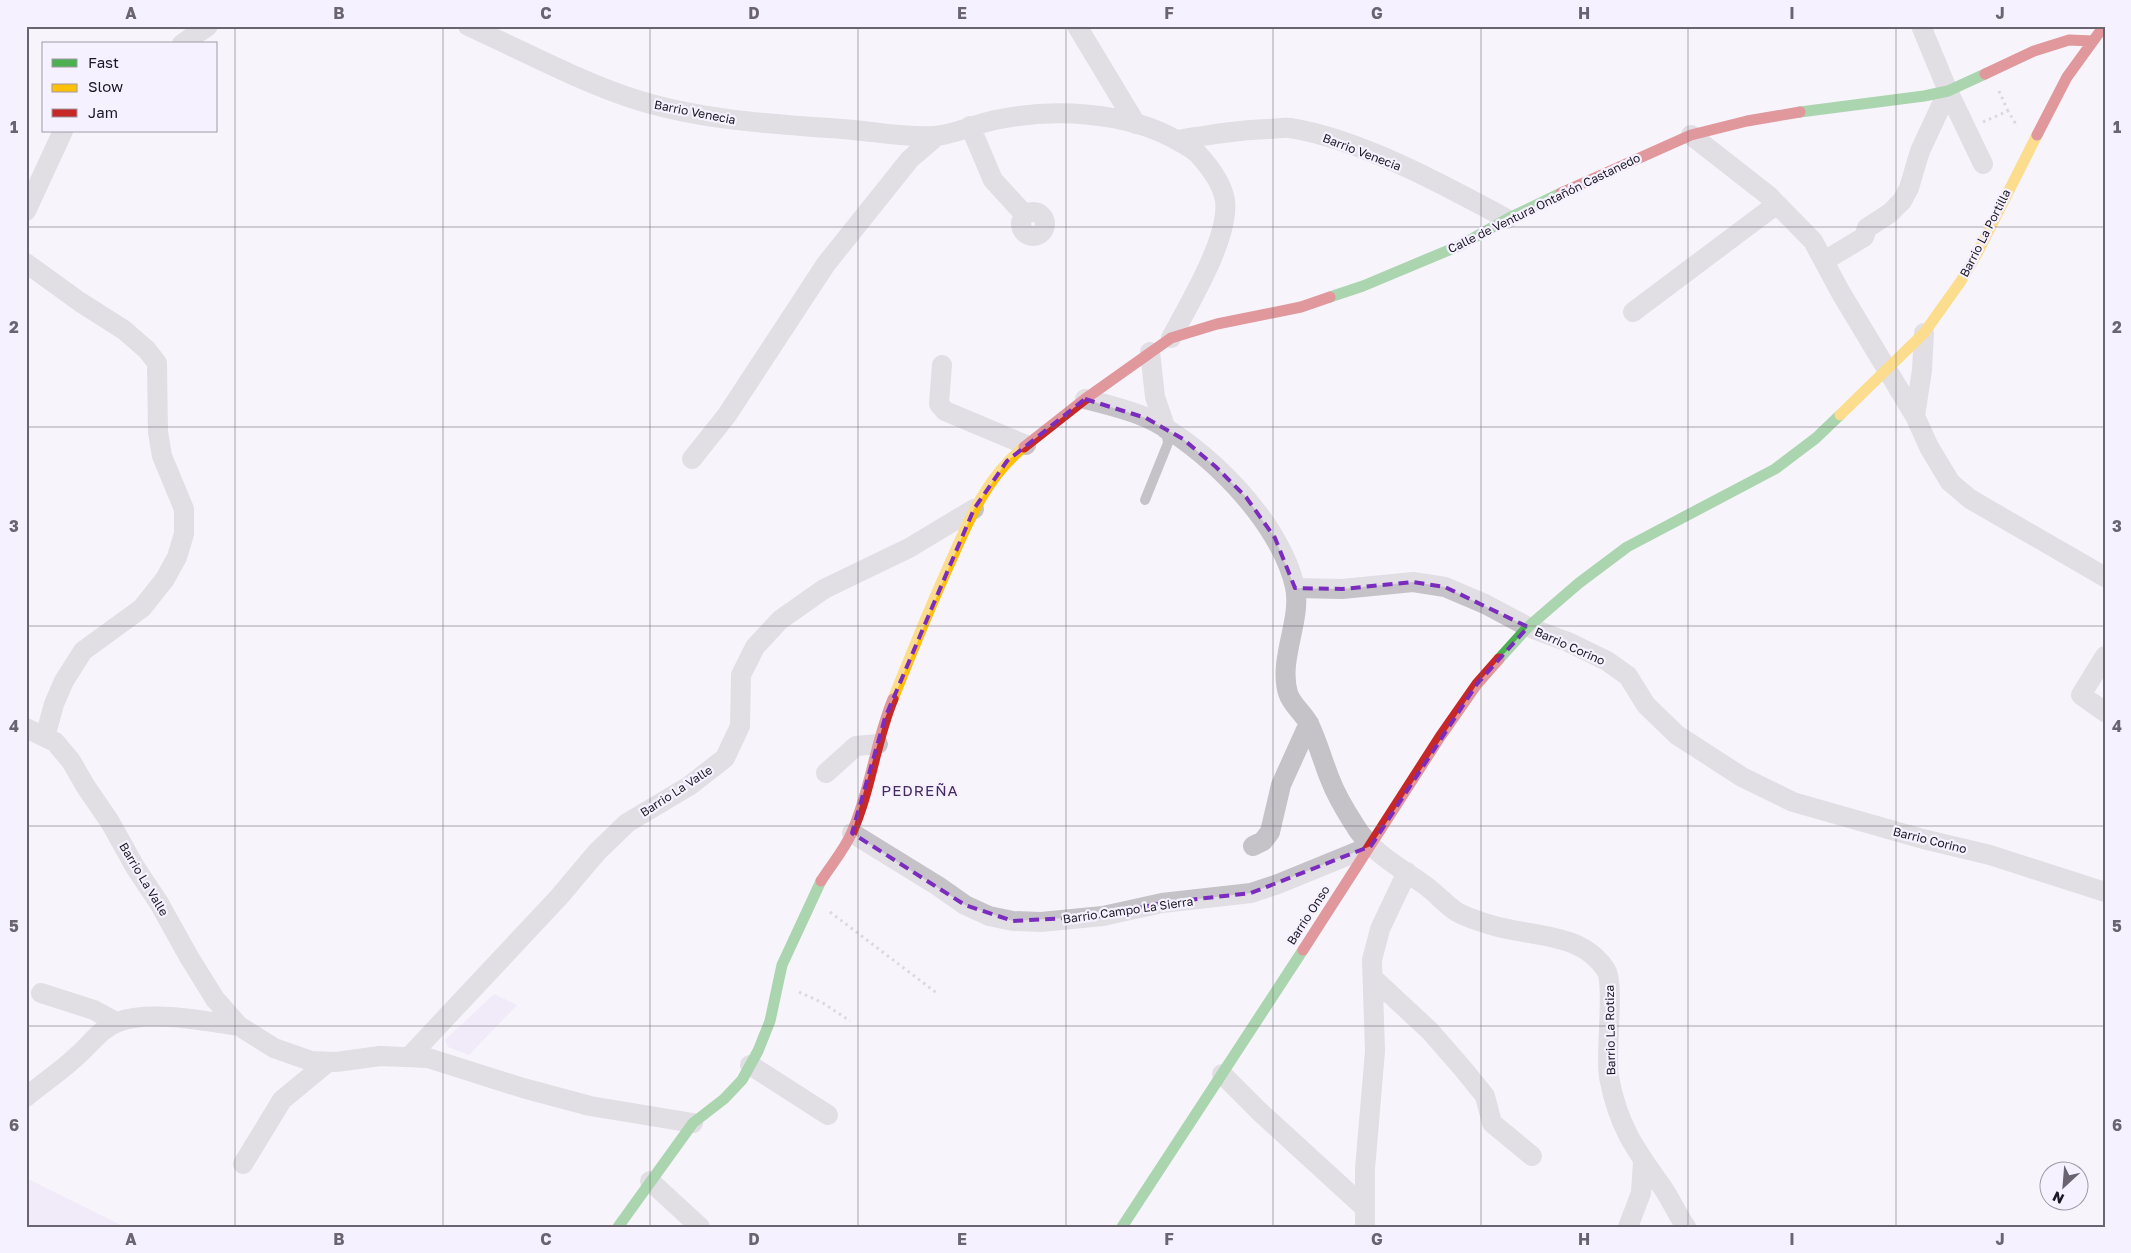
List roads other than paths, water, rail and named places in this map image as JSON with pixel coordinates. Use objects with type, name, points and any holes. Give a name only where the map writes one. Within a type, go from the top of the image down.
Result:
[{"type":"street","points":[[185,42],[208,26]]},
{"type":"street","name":"Barrio Venecia","points":[[468,26],[584,79],[629,97],[682,111],[721,118],[910,136],[938,136],[970,126],[1035,114],[1090,114],[1136,124],[1166,134],[1197,152],[1215,176],[1224,197],[1226,212],[1213,255],[1172,338]]},
{"type":"street","points":[[1077,26],[1136,124]]},
{"type":"street","points":[[1921,26],[1948,91],[1984,164]]},
{"type":"street","name":"Barrio La Portilla","points":[[1893,365],[1924,333],[1961,281],[1978,252],[2067,77],[2104,26]]},
{"type":"street","name":"Calle de Ventura Ontañón Castanedo","points":[[618,1227],[693,1123],[724,1099],[742,1080],[750,1065],[770,1021],[782,965],[812,898],[839,850],[852,833],[864,797],[884,718],[926,615],[974,509],[1006,461],[1085,399],[1172,338],[1217,324],[1301,307],[1363,286],[1461,245],[1507,219],[1691,134],[1747,121],[1804,111],[1924,96],[1948,91],[2043,48],[2069,40],[2093,41]]},
{"type":"street","points":[[1824,261],[1864,237],[1867,228],[1890,213],[1902,201],[1909,188],[1920,151],[1948,91]]},
{"type":"street","points":[[970,126],[993,180],[1025,215]]},
{"type":"street","name":"Barrio Venecia","points":[[1177,140],[1240,130],[1289,128],[1327,137],[1381,157],[1466,197],[1507,219]]},
{"type":"street","points":[[26,210],[63,132]]},
{"type":"street","points":[[1691,134],[1777,204],[1814,242],[1824,261],[1893,365],[1929,447],[1950,482],[1970,499],[2105,577]]},
{"type":"street","name":"Barrio Venecia","points":[[692,459],[727,415],[826,264],[910,159],[938,136]]},
{"type":"street","points":[[1634,312],[1777,204]]},
{"type":"street","points":[[26,263],[80,302],[124,330],[147,350],[157,363],[158,432],[162,456],[184,509],[184,534],[177,557],[165,579],[142,608],[83,651],[60,689],[45,737]]},
{"type":"street","points":[[1915,416],[1924,333]]},
{"type":"street","points":[[1150,352],[1155,397],[1166,430]]},
{"type":"street","points":[[942,365],[939,404],[946,411],[1026,445]]},
{"type":"street","points":[[1893,365],[1910,368],[1920,382]]},
{"type":"street","name":"Barrio Corino","points":[[1893,365],[1816,438],[1776,469],[1627,547],[1579,583],[1528,627],[1568,642],[1607,661],[1628,676],[1646,705],[1677,736],[1709,758],[1742,777],[1793,802],[1923,840],[1990,855],[2105,892]]},
{"type":"street","points":[[1085,399],[1113,406],[1146,418],[1183,440],[1216,467],[1246,498],[1275,538],[1296,588],[1286,681],[1289,696],[1309,723],[1331,782],[1355,827],[1371,846]]},
{"type":"street","name":"Barrio La Valle","points":[[410,1057],[559,897],[597,852],[627,823],[689,786],[725,758],[740,726],[740,676],[755,647],[780,620],[824,589],[909,548],[974,509]]},
{"type":"street","points":[[1296,588],[1342,589],[1412,582],[1445,587],[1485,604],[1528,627]]},
{"type":"street","name":"Barrio Onso","points":[[1122,1227],[1440,737],[1477,684],[1528,627]]},
{"type":"street","points":[[2105,656],[2081,695],[2105,712]]},
{"type":"street","points":[[1253,846],[1263,841],[1270,832],[1281,785],[1309,723]]},
{"type":"street","name":"Barrio La Valle","points":[[26,728],[55,742],[71,761],[110,822],[215,999],[239,1026],[274,1048],[310,1061],[328,1062],[380,1056],[428,1058],[523,1088],[590,1106],[693,1123]]},
{"type":"street","points":[[826,773],[856,746],[878,744]]},
{"type":"street","name":"Barrio Campo La Sierra","points":[[852,833],[938,886],[965,905],[989,916],[1013,921],[1068,920],[1103,916],[1162,902],[1251,893],[1371,846]]},
{"type":"street","name":"Barrio La Rotiza","points":[[1371,846],[1407,872],[1456,912],[1490,925],[1558,937],[1576,945],[1598,959],[1609,974],[1609,1075],[1625,1130],[1643,1162],[1664,1190],[1686,1227]]},
{"type":"street","points":[[1365,1217],[1365,1168],[1375,1051],[1372,960],[1380,929],[1407,872]]},
{"type":"street","points":[[1373,978],[1430,1031],[1464,1070],[1485,1096],[1492,1123],[1532,1156]]},
{"type":"street","points":[[41,993],[94,1010],[116,1022]]},
{"type":"street","name":"Barrio La Valle","points":[[26,1097],[78,1056],[100,1034],[116,1022],[136,1017],[180,1018],[239,1026]]},
{"type":"street","points":[[243,1164],[282,1100],[328,1062]]},
{"type":"street","points":[[750,1065],[828,1115]]},
{"type":"street","points":[[1222,1074],[1365,1217]]},
{"type":"street","points":[[1628,1227],[1641,1193],[1643,1162]]},
{"type":"street","points":[[650,1181],[700,1227]]},
{"type":"lane","points":[[1145,500],[1168,443],[1166,430]]},
{"type":"district","name":"PEDREÑA","points":[[920,790]]}]
